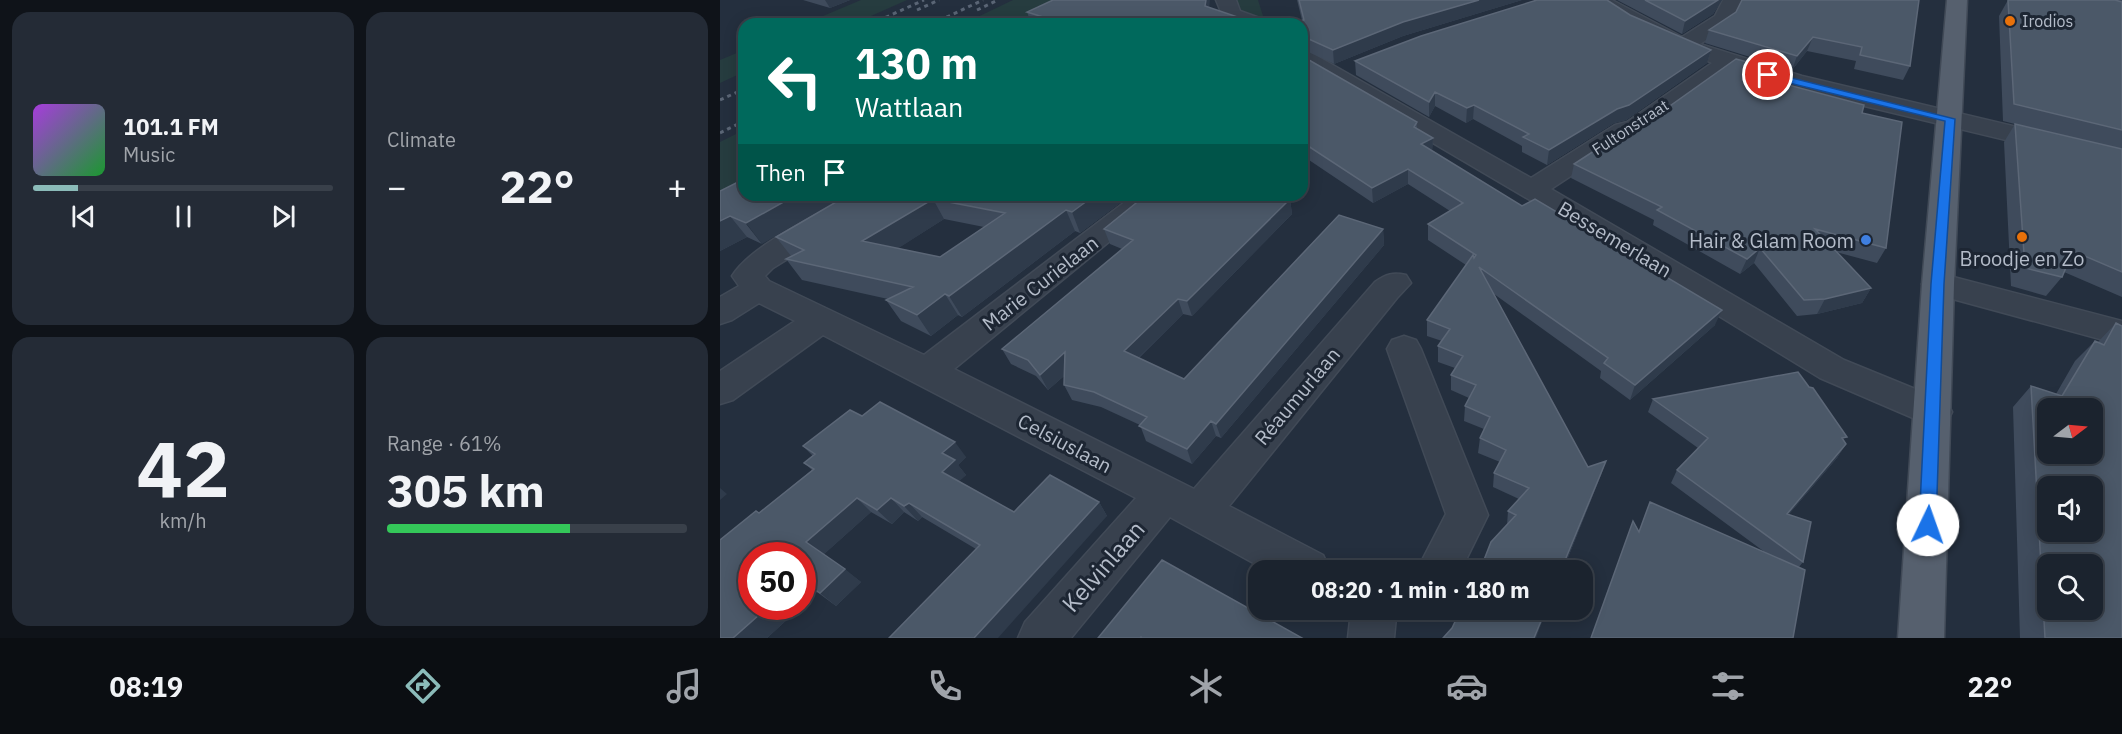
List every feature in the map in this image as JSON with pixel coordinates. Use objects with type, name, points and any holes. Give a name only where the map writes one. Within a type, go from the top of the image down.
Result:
[{"type":"main road","points":[[1921,638],[1934,412],[1938,284],[1957,0]]},
{"type":"street","points":[[1226,0],[1231,15],[1254,18]]},
{"type":"street","points":[[1598,0],[1634,22],[1727,63],[1810,87],[2122,160]]},
{"type":"street","points":[[1684,45],[1724,20],[1734,0]]},
{"type":"street","name":"Bessemerlaan","points":[[1308,59],[1343,70],[1445,142],[1532,189],[1832,369],[1934,412]]},
{"type":"street","name":"Fultonstraat","points":[[1532,189],[1624,130],[1636,127],[1641,121],[1727,63]]},
{"type":"street","points":[[720,312],[758,289],[748,276],[762,261],[861,201]]},
{"type":"street","name":"Marie Curielaan","points":[[927,371],[1144,201]]},
{"type":"street","name":"Réaumurlaan","points":[[1182,503],[1395,283]]},
{"type":"street","points":[[1938,284],[2122,333]]},
{"type":"street","name":"Celsiuslaan","points":[[758,289],[927,371],[1289,560]]},
{"type":"street","points":[[720,390],[822,320]]},
{"type":"street","points":[[1404,349],[1467,515],[1444,560]]},
{"type":"street","name":"Kelvinlaan","points":[[1041,638],[1182,503]]},
{"type":"green space","points":[[861,0],[907,0],[866,18],[818,18]]},
{"type":"green space","points":[[1013,0],[1083,0],[1048,18],[976,18]]},
{"type":"green space","points":[[1235,0],[1258,0],[1264,18],[1260,18],[1238,13]]},
{"type":"green space","points":[[738,52],[738,75],[720,83],[720,60]]},
{"type":"green space","points":[[738,133],[738,201],[720,220],[720,142]]},
{"type":"building","points":[[1053,0],[1206,0],[1205,6],[1240,18],[1041,18],[1043,17],[1027,12]]},
{"type":"building","points":[[1299,0],[1479,0],[1403,22],[1333,50],[1308,39],[1308,18],[1304,18]]},
{"type":"building","points":[[1537,0],[1607,0],[1630,15],[1711,50],[1629,105],[1617,109],[1549,150],[1523,137],[1529,134],[1474,105],[1467,108],[1435,92],[1429,102],[1355,61],[1421,36]]},
{"type":"building","points":[[1645,0],[1718,0],[1685,21]]},
{"type":"building","points":[[1742,0],[1919,0],[1910,66],[1860,55],[1862,47],[1813,37],[1797,56],[1709,30],[1736,12]]},
{"type":"building","points":[[2008,0],[2115,0],[2122,2],[2122,130],[2014,104]]},
{"type":"building","points":[[1308,59],[1417,122],[1414,127],[1433,138],[1421,144],[1522,206],[1535,199],[1722,310],[1635,385],[1604,363],[1608,358],[1479,267],[1588,467],[1606,461],[1565,560],[1484,560],[1491,542],[1516,515],[1508,511],[1529,488],[1494,473],[1506,450],[1480,438],[1490,417],[1465,406],[1476,385],[1451,375],[1463,356],[1438,346],[1450,329],[1427,320],[1473,255],[1474,258],[1476,255],[1428,224],[1463,203],[1408,169],[1372,188],[1308,146]]},
{"type":"building","points":[[1736,59],[1785,72],[1777,82],[1864,105],[1862,113],[1902,122],[1886,248],[1815,229],[1871,288],[1825,299],[1804,300],[1760,248],[1747,259],[1657,210],[1662,207],[1574,164],[1637,123],[1650,120]]},
{"type":"building","points":[[2015,124],[2122,149],[2122,272],[2073,251],[2062,277],[2025,268]]},
{"type":"building","points":[[738,182],[738,201],[785,201],[746,223],[730,216],[720,221],[720,191]]},
{"type":"building","points":[[838,201],[930,201],[862,241],[940,257],[1005,213],[943,201],[1087,201],[1072,212],[1066,210],[949,296],[945,294],[917,315],[886,300],[913,287],[786,259],[804,250],[776,237]]},
{"type":"building","points":[[1139,201],[1288,201],[1187,301],[1178,299],[1124,351],[1184,379],[1339,215],[1383,229],[1216,424],[1211,421],[1187,449],[1139,426],[1147,417],[1094,392],[1064,385],[1065,352],[1040,375],[1028,360],[1002,349],[1133,240],[1104,229]]},
{"type":"building","points":[[2116,323],[2122,326],[2122,638],[2045,638],[2044,620],[2103,620],[2103,554],[2040,554],[2040,542],[2103,542],[2103,476],[2037,476],[2037,494],[2031,386],[2062,396],[2095,341],[2104,345]]},
{"type":"building","points":[[1798,372],[1809,387],[1813,388],[1847,437],[1842,438],[1846,444],[1787,514],[1811,522],[1803,562],[1677,470],[1708,438],[1653,399]]},
{"type":"building","points":[[880,402],[955,442],[942,453],[955,460],[942,472],[1014,512],[1050,475],[1099,502],[974,638],[889,638],[980,545],[909,503],[904,506],[891,498],[877,510],[857,498],[806,542],[738,542],[738,620],[753,620],[733,638],[720,638],[720,540],[756,511],[759,513],[814,469],[804,463],[815,454],[803,446],[850,410],[862,416]]},
{"type":"building","points":[[1650,502],[1805,570],[1793,638],[1591,638],[1633,521],[1639,532]]},
{"type":"building","points":[[816,549],[845,569],[820,593],[816,590]]},
{"type":"building","points":[[1162,560],[1248,608],[1248,620],[1270,620],[1302,638],[1141,637],[1098,638]]},
{"type":"building","points":[[1456,620],[1541,620],[1534,638],[1443,638]]},
{"type":"railway","points":[[884,18],[924,0]]},
{"type":"railway","points":[[917,10],[939,0]]},
{"type":"railway","points":[[945,18],[983,0]]},
{"type":"railway","points":[[977,10],[998,0]]},
{"type":"railway","points":[[720,100],[738,92]]},
{"type":"railway","points":[[720,133],[738,124]]},
{"type":"place","name":"Irodios","points":[[2010,21]]},
{"type":"place","name":"Broodje en Zo","points":[[2022,237]]},
{"type":"place","name":"Hair & Glam Room","points":[[1866,240]]},
{"type":"route","points":[[1768,75],[1950,119],[1938,284],[1928,525]]}]
